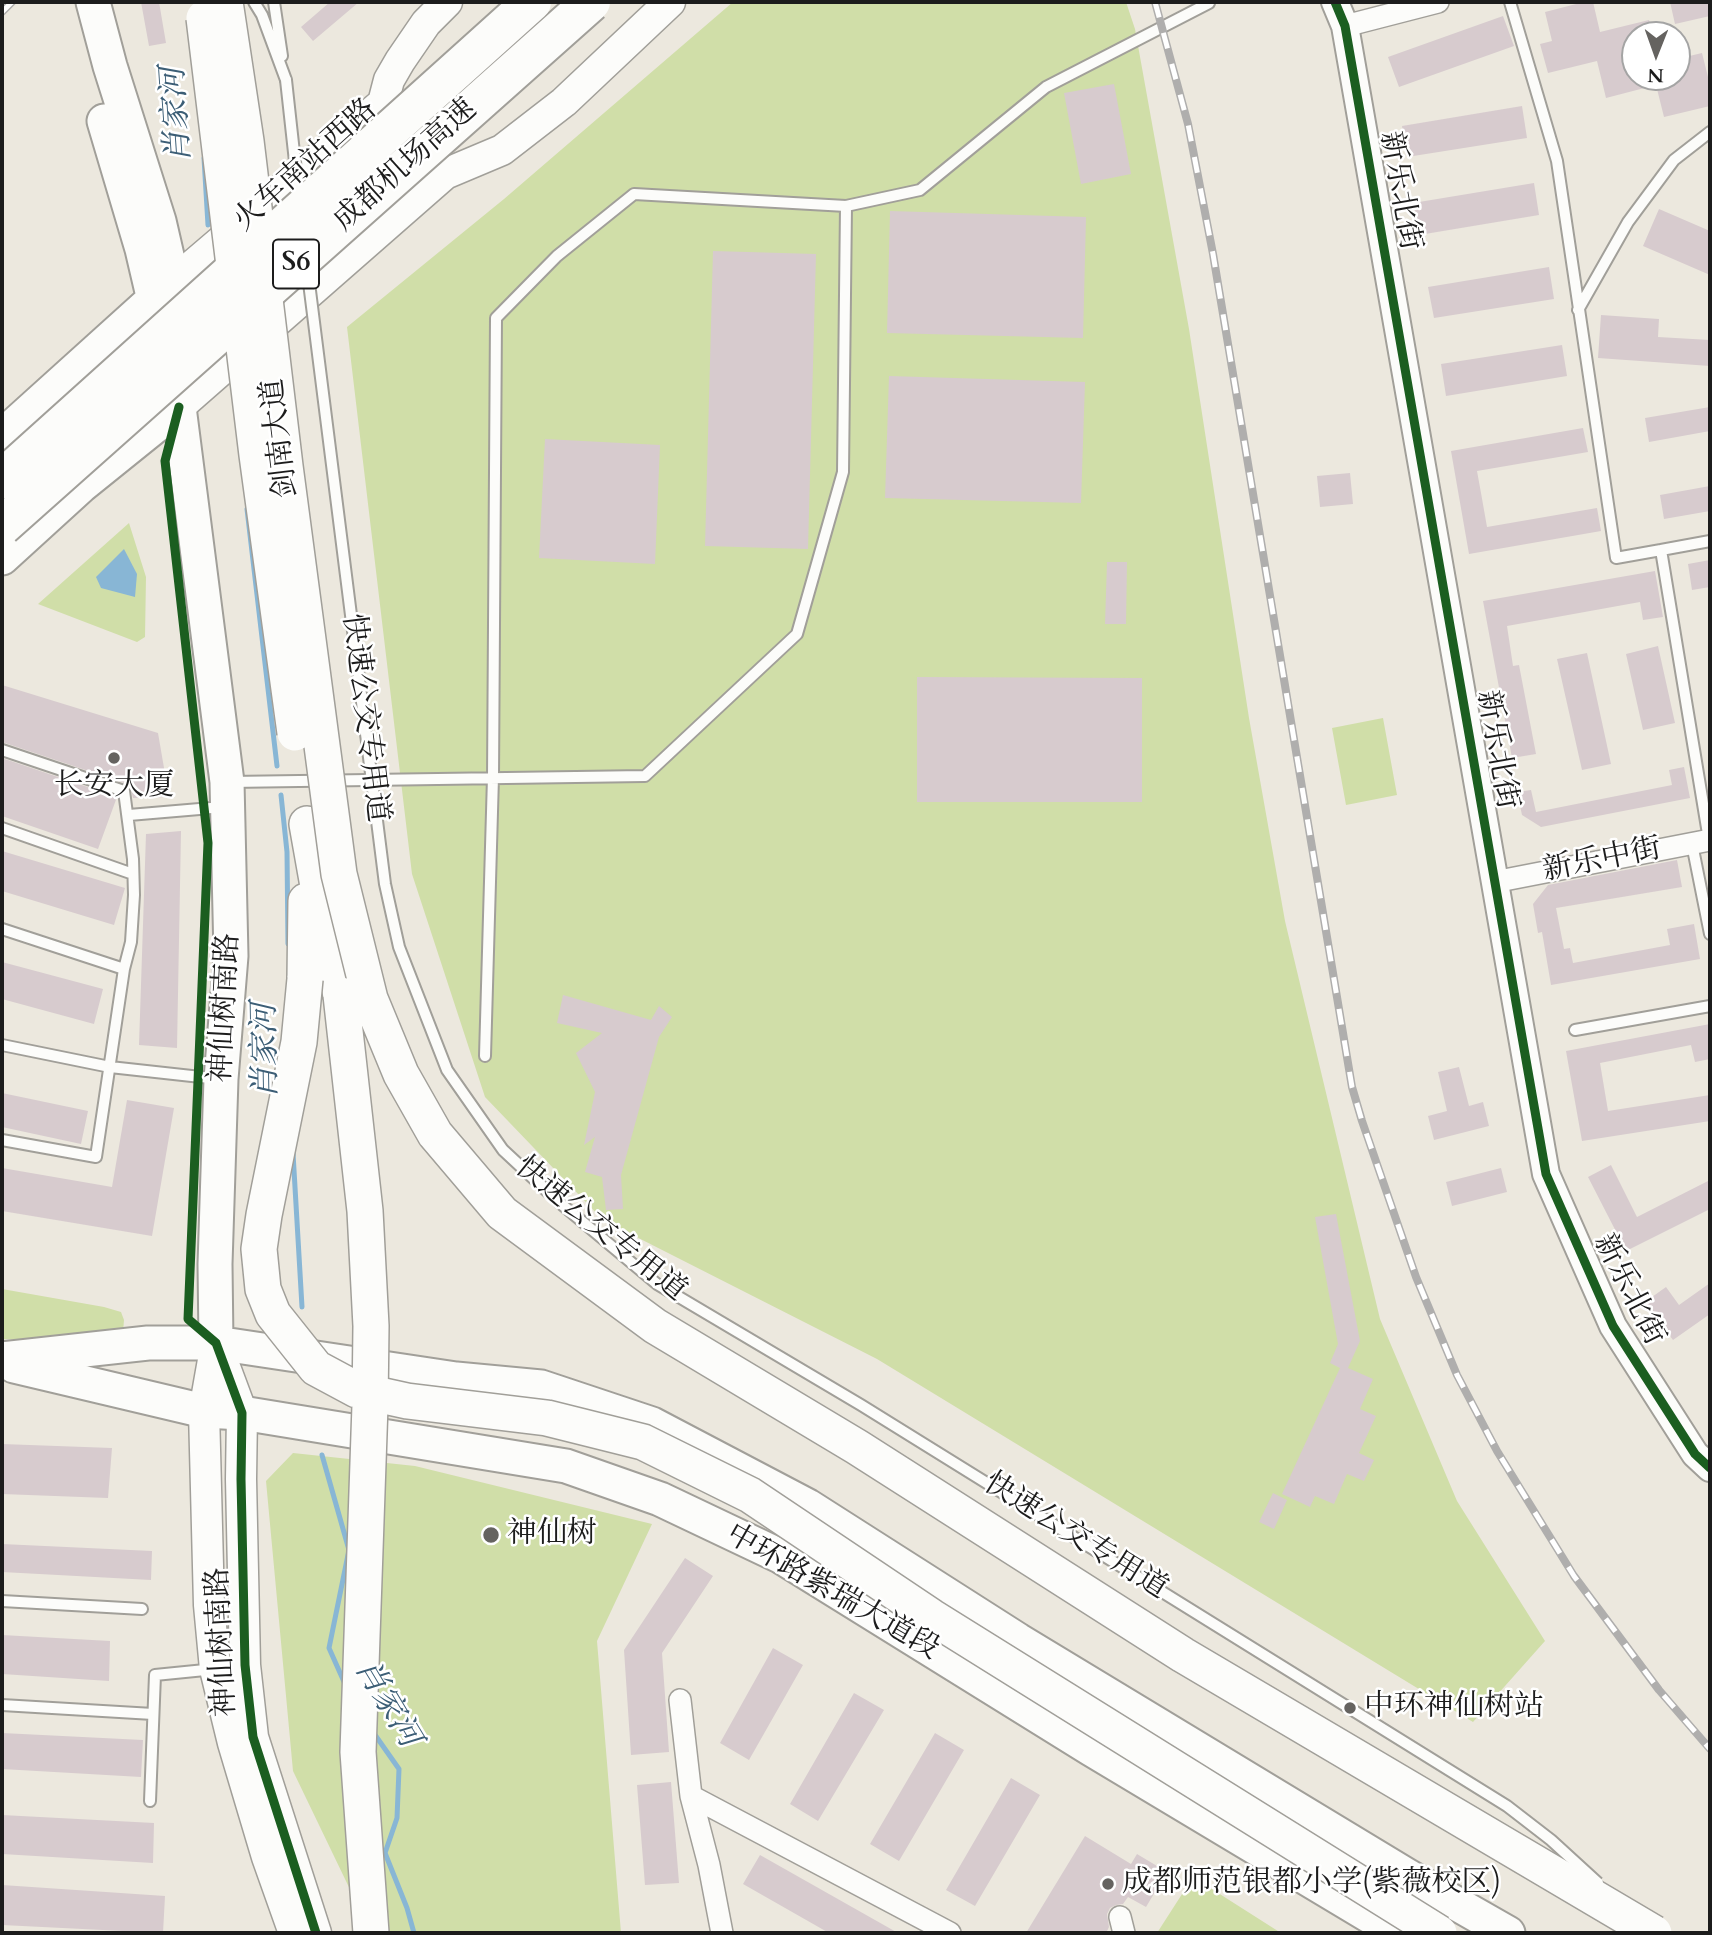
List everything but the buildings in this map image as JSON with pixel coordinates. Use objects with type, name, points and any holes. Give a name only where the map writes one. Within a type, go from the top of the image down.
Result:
[{"type":"highway","name":"剑南大道","points":[[202,2],[256,442],[307,824]]},
{"type":"highway","name":"剑南大道","points":[[225,2],[246,142],[285,466],[339,874]]},
{"type":"highway","name":"成都机场高速","points":[[2,479],[532,2]]},
{"type":"highway","name":"成都机场高速","points":[[2,526],[591,2]]},
{"type":"highway","points":[[307,824],[326,931],[341,995]]},
{"type":"highway","points":[[307,824],[305,979],[299,1042],[259,1249],[263,1289],[272,1314],[316,1368],[357,1390],[407,1401],[547,1418],[643,1442],[750,1495],[932,1617],[1439,1933]]},
{"type":"highway","points":[[339,874],[341,995],[365,1211],[371,1326],[358,1752],[371,1933]]},
{"type":"highway","points":[[339,874],[370,999],[401,1074],[435,1134],[502,1213],[654,1326],[858,1447],[1183,1655],[1656,1933]]},
{"type":"main road","points":[[72,2],[142,249],[163,290]]},
{"type":"main road","points":[[93,2],[110,66],[159,221],[163,290]]},
{"type":"main road","name":"火车南站西路","points":[[163,290],[383,103],[389,80],[400,61],[426,23],[447,2]]},
{"type":"main road","points":[[2,558],[81,486],[179,407],[445,174],[502,149],[564,102],[670,2]]},
{"type":"main road","points":[[383,103],[395,146],[445,174]]},
{"type":"main road","points":[[2,436],[163,290]]},
{"type":"main road","name":"神仙树南路","points":[[163,290],[228,794],[232,956],[221,1079],[215,1264],[216,1343],[242,1413],[241,1479],[230,1667],[316,1933]]},
{"type":"main road","name":"中环路紫瑞大道段","points":[[2,1361],[148,1343],[216,1343],[456,1379],[541,1387],[652,1424],[808,1506],[1018,1640],[1408,1876],[1508,1933]]},
{"type":"main road","points":[[216,1343],[204,1411],[209,1605],[230,1667],[233,1743],[267,1857],[294,1933]]},
{"type":"main road","name":"中环路紫瑞大道段","points":[[2,1361],[204,1411],[242,1413],[566,1466],[660,1499],[780,1556],[1091,1749],[1399,1933]]},
{"type":"street","name":"新乐北街","points":[[1335,2],[1345,26],[1546,1174],[1613,1326],[1695,1454],[1710,1468]]},
{"type":"street","points":[[1345,26],[1438,2]]},
{"type":"street","name":"新乐中街","points":[[1494,881],[1704,841]]},
{"type":"street","points":[[680,1700],[691,1796],[709,1865],[722,1933]]},
{"type":"street","points":[[691,1796],[950,1933]]},
{"type":"street","points":[[1399,1933],[1408,1876]]},
{"type":"lane","points":[[254,2],[262,15],[286,79]]},
{"type":"lane","points":[[274,2],[286,79],[303,229]]},
{"type":"lane","points":[[1510,2],[1557,161],[1616,558],[1710,541]]},
{"type":"lane","points":[[485,1056],[493,777],[496,318],[557,256],[634,194],[846,206],[919,190],[1046,87],[1209,3]]},
{"type":"lane","points":[[1578,310],[1628,222],[1674,160],[1710,132]]},
{"type":"lane","points":[[129,815],[228,794],[493,777],[645,776],[797,634],[843,472],[846,206]]},
{"type":"lane","name":"快速公交专用道","points":[[304,242],[382,857],[396,935],[447,1070],[503,1150],[559,1203],[657,1284],[872,1412],[1507,1806],[1551,1840],[1656,1933]]},
{"type":"lane","points":[[1661,550],[1704,841],[1710,934]]},
{"type":"lane","points":[[2,750],[124,791],[134,874],[131,942],[124,969],[96,1157],[2,1140]]},
{"type":"lane","points":[[2,828],[134,874]]},
{"type":"lane","points":[[2,929],[124,969]]},
{"type":"lane","points":[[1575,1030],[1710,1006]]},
{"type":"lane","points":[[2,1045],[110,1068],[221,1079]]},
{"type":"lane","points":[[2,1601],[142,1609]]},
{"type":"lane","points":[[150,1801],[155,1675],[230,1667]]},
{"type":"lane","points":[[2,1705],[153,1714]]},
{"type":"green space","points":[[733,2],[1126,2],[1135,29],[1189,329],[1249,718],[1285,921],[1380,1319],[1457,1501],[1545,1641],[1473,1722],[877,1359],[603,1220],[485,1097],[412,874],[347,327],[504,199]]},
{"type":"green space","points":[[129,523],[146,577],[145,637],[137,642],[38,604]]},
{"type":"green space","points":[[1383,718],[1397,795],[1346,805],[1332,728]]},
{"type":"green space","points":[[2,1289],[121,1312],[124,1320],[122,1345],[2,1339]]},
{"type":"green space","points":[[293,1453],[415,1466],[652,1524],[597,1641],[621,1933],[371,1933],[293,1771],[266,1481]]},
{"type":"green space","points":[[1193,1877],[1281,1933],[1157,1933]]},
{"type":"water","points":[[124,549],[137,574],[135,597],[101,588],[96,577]]},
{"type":"waterway","name":"肖家河","points":[[204,158],[208,225]]},
{"type":"waterway","name":"肖家河","points":[[247,509],[277,766]]},
{"type":"waterway","name":"肖家河","points":[[281,795],[287,852],[288,944]]},
{"type":"waterway","name":"肖家河","points":[[293,1153],[302,1307]]},
{"type":"waterway","name":"肖家河","points":[[322,1455],[349,1550],[329,1648],[345,1684]]},
{"type":"waterway","name":"肖家河","points":[[373,1732],[399,1769],[397,1818],[385,1853],[414,1933]]},
{"type":"railway","points":[[2,12],[12,2]]},
{"type":"railway","points":[[1155,2],[1188,124],[1213,254],[1352,1087],[1362,1121],[1416,1277],[1457,1375],[1497,1451],[1574,1576],[1659,1690],[1710,1749]]},
{"type":"cycle path","points":[[1335,2],[1345,26],[1546,1174],[1613,1326],[1695,1454],[1710,1468]]},
{"type":"cycle path","points":[[179,407],[165,461],[208,843],[188,1319],[216,1343],[242,1413],[245,1665],[253,1737],[316,1933]]},
{"type":"place","name":"长安大厦","points":[[114,758]]},
{"type":"place","name":"神仙树","points":[[491,1535]]},
{"type":"place","name":"中环神仙树站","points":[[1350,1708]]},
{"type":"place","name":"成都师范银都小学(紫薇校区)","points":[[1108,1884]]}]
